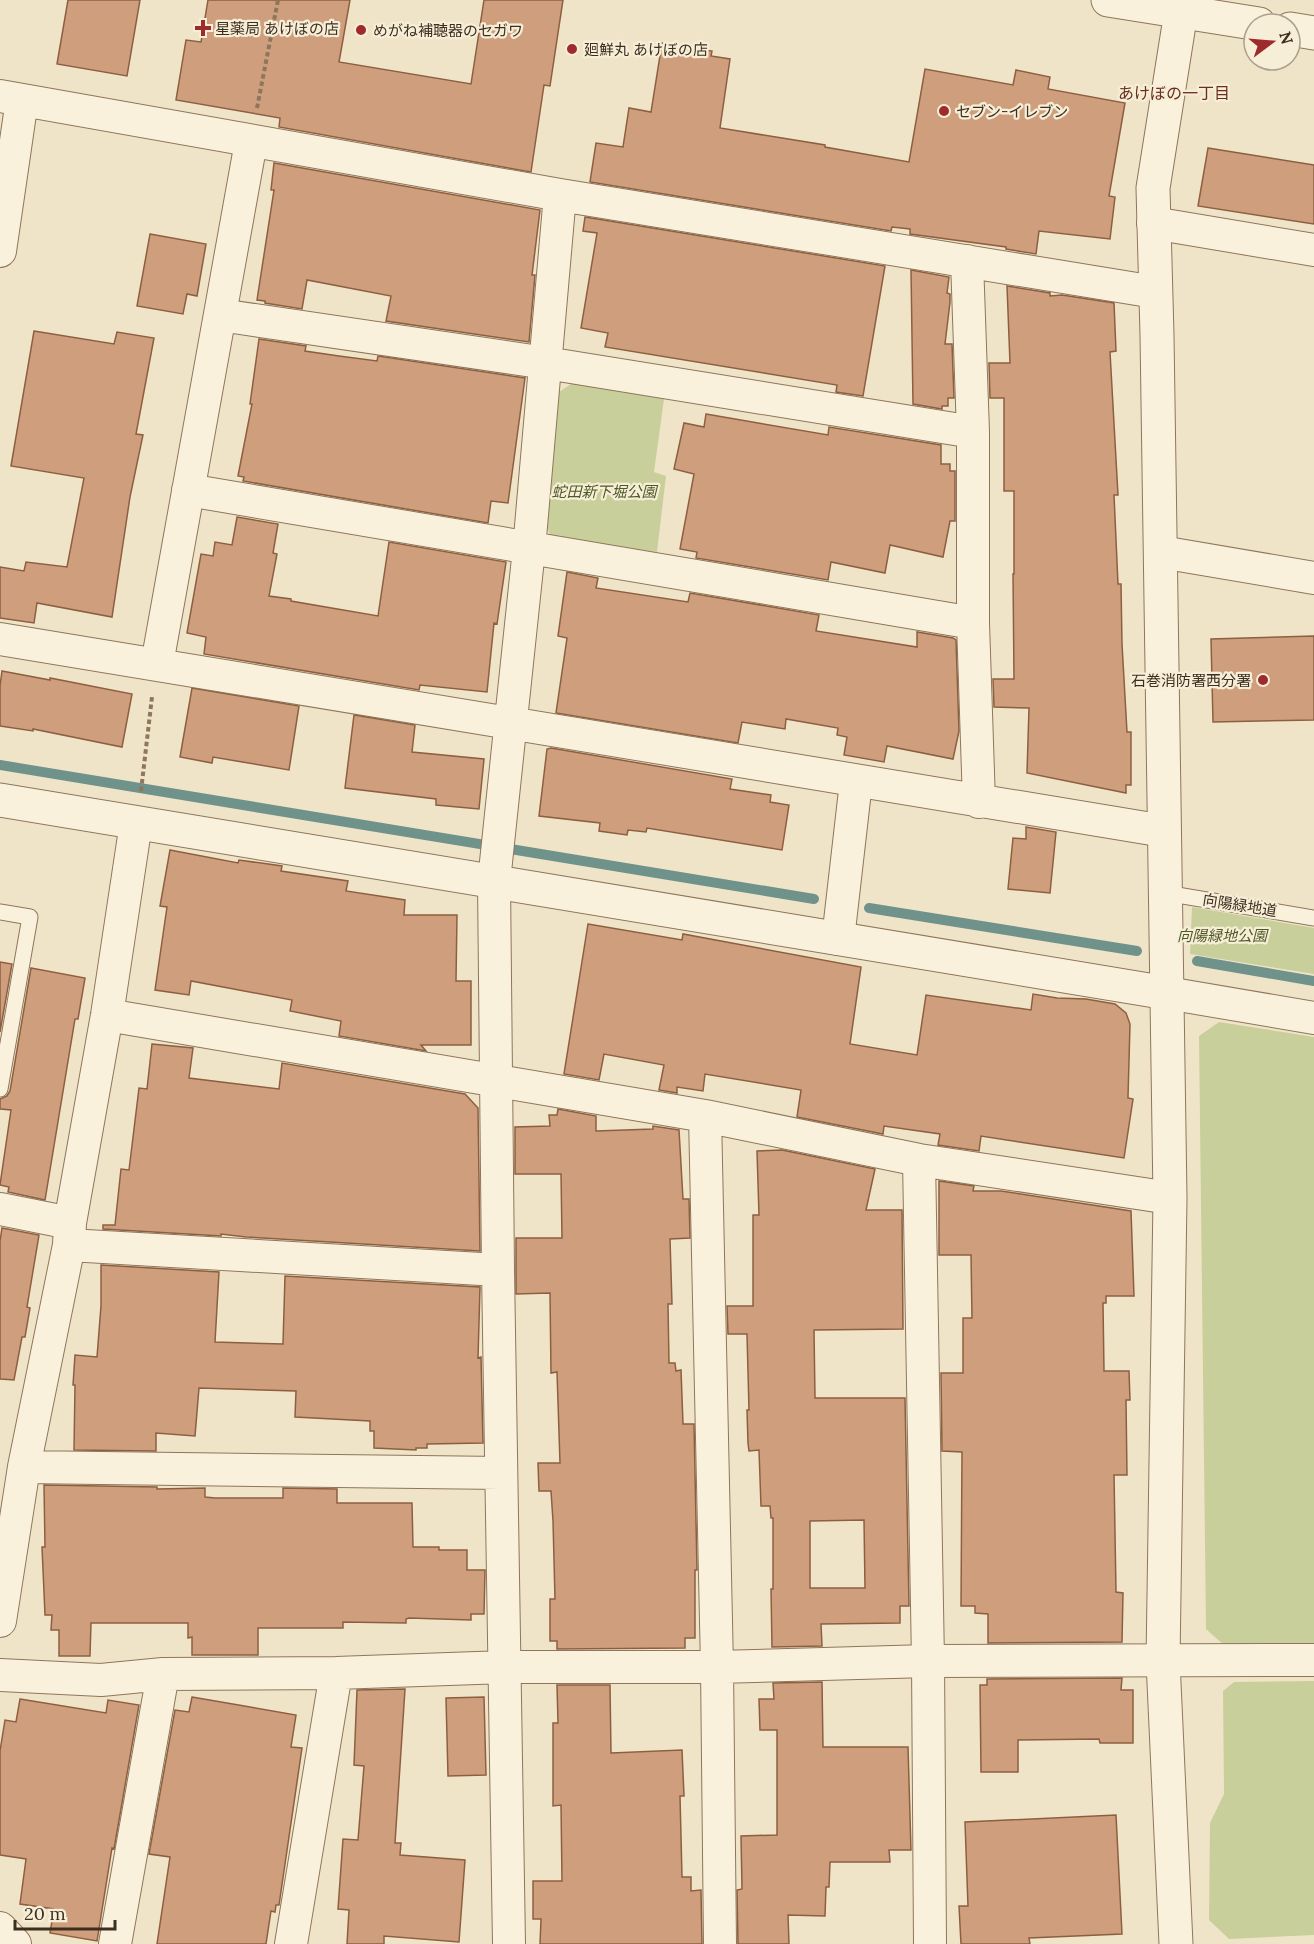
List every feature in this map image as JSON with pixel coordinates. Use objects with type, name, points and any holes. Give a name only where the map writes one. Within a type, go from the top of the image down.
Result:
[{"type":"street","points":[[1108,0],[1242,21]]},
{"type":"street","points":[[1176,1944],[1163,1661],[1170,1198],[1161,552],[1153,188],[1181,12]]},
{"type":"street","points":[[0,251],[11,98],[561,195],[1155,292]]},
{"type":"street","points":[[157,664],[251,142]]},
{"type":"street","points":[[509,1944],[498,1270],[495,881],[529,549],[561,195]]},
{"type":"street","points":[[1153,223],[1314,250]]},
{"type":"street","points":[[967,261],[973,432],[973,623],[979,802]]},
{"type":"street","points":[[220,315],[546,363],[973,432]]},
{"type":"street","points":[[188,490],[973,623]]},
{"type":"street","points":[[1161,552],[1314,578]]},
{"type":"street","points":[[0,639],[1164,831]]},
{"type":"street","points":[[838,939],[856,782]]},
{"type":"street","points":[[0,800],[1314,1017]]},
{"type":"street","points":[[0,1621],[24,1467],[70,1234],[107,1015],[136,823]]},
{"type":"street","points":[[107,1015],[705,1116],[919,1160],[1170,1198]]},
{"type":"street","points":[[705,1116],[717,1667],[720,1944]]},
{"type":"street","points":[[919,1160],[928,1661],[930,1944]]},
{"type":"street","points":[[0,1209],[70,1234],[498,1270]]},
{"type":"street","points":[[24,1467],[501,1473]]},
{"type":"street","points":[[0,1675],[101,1680],[163,1674],[336,1673],[505,1667],[717,1667],[928,1661],[1314,1660]]},
{"type":"street","points":[[291,1944],[336,1673]]},
{"type":"street","points":[[115,1944],[163,1674]]},
{"type":"street","points":[[0,1928],[15,1944]]},
{"type":"lane","name":"向陽緑地道","points":[[1165,893],[1314,918]]},
{"type":"lane","points":[[0,912],[30,917],[0,1089]]},
{"type":"path","points":[[251,142],[278,0]]},
{"type":"path","points":[[144,765],[157,664]]},
{"type":"green space","name":"蛇田新下堀公園","points":[[574,382],[664,399],[654,472],[666,476],[657,552],[551,538],[546,524],[559,392]]},
{"type":"green space","name":"向陽緑地公園","points":[[1192,907],[1314,928],[1314,974],[1190,954]]},
{"type":"green space","points":[[1219,1022],[1314,1037],[1314,1645],[1225,1646],[1206,1629],[1199,1036]]},
{"type":"green space","points":[[1314,1681],[1314,1935],[1229,1939],[1209,1920],[1210,1823],[1224,1794],[1223,1691],[1234,1682]]},
{"type":"building","points":[[68,0],[140,0],[127,76],[57,64]]},
{"type":"building","points":[[208,0],[350,0],[339,62],[471,84],[484,0],[563,0],[550,86],[544,85],[531,172],[279,127],[280,118],[176,100],[186,40],[201,42]]},
{"type":"building","points":[[662,43],[712,51],[711,56],[730,59],[720,128],[825,145],[825,147],[909,162],[925,69],[1013,85],[1016,70],[1050,77],[1048,89],[1125,103],[1109,196],[1115,197],[1110,239],[1039,231],[1036,254],[1006,249],[1006,247],[910,234],[910,229],[892,227],[891,231],[590,182],[596,143],[623,147],[629,108],[651,112]]},
{"type":"building","points":[[1208,148],[1314,165],[1314,224],[1198,206]]},
{"type":"building","points":[[274,163],[540,210],[532,275],[535,275],[529,342],[386,321],[391,296],[307,280],[302,309],[257,300],[274,190],[271,190]]},
{"type":"building","points":[[585,217],[885,266],[863,396],[836,392],[837,385],[605,347],[608,333],[581,328],[597,233],[583,231]]},
{"type":"building","points":[[150,234],[206,244],[197,296],[187,294],[183,314],[137,306]]},
{"type":"building","points":[[911,270],[949,277],[947,293],[950,294],[950,302],[945,344],[952,344],[954,398],[948,398],[948,406],[942,406],[942,409],[913,404]]},
{"type":"building","points":[[1007,286],[1050,293],[1050,296],[1062,295],[1114,303],[1116,351],[1110,352],[1118,495],[1114,495],[1118,584],[1121,584],[1127,732],[1131,732],[1131,785],[1126,785],[1126,793],[1027,773],[1029,708],[994,707],[993,679],[1014,679],[1014,491],[1004,491],[1004,398],[990,398],[989,363],[1010,363]]},
{"type":"building","points":[[34,331],[114,344],[117,332],[154,338],[136,434],[143,435],[130,497],[112,617],[37,603],[34,623],[0,618],[0,567],[24,571],[26,562],[67,567],[84,478],[11,466]]},
{"type":"building","points":[[259,339],[306,346],[305,351],[339,356],[377,361],[378,356],[525,378],[508,503],[491,501],[488,523],[243,481],[244,477],[238,476],[252,404],[250,404]]},
{"type":"building","points":[[706,414],[828,435],[829,427],[941,445],[941,464],[950,464],[950,471],[955,471],[955,521],[950,521],[943,557],[890,545],[885,573],[831,562],[828,580],[696,558],[697,552],[680,549],[694,474],[674,469],[684,423],[704,427]]},
{"type":"building","points":[[237,517],[278,524],[273,553],[277,554],[269,596],[378,616],[389,542],[506,562],[497,624],[494,623],[487,692],[420,685],[419,690],[204,654],[206,637],[187,633],[201,554],[213,556],[215,542],[232,545]]},
{"type":"building","points":[[567,572],[598,578],[596,588],[688,602],[690,593],[819,615],[816,631],[917,647],[917,632],[953,638],[956,640],[959,731],[953,759],[887,746],[884,762],[844,755],[847,737],[837,735],[838,728],[786,719],[785,729],[742,722],[738,743],[556,713],[567,638],[558,636]]},
{"type":"building","name":"石巻消防署西分署","points":[[1314,636],[1314,720],[1213,722],[1211,639]]},
{"type":"building","points":[[2,671],[132,694],[122,747],[33,729],[33,731],[0,726]]},
{"type":"building","points":[[192,688],[299,706],[289,770],[213,757],[212,763],[180,757]]},
{"type":"building","points":[[354,715],[415,725],[412,752],[484,759],[479,809],[436,805],[436,799],[345,788]]},
{"type":"building","points":[[547,749],[732,779],[730,789],[771,795],[770,802],[789,805],[782,850],[647,828],[646,832],[628,830],[627,835],[599,831],[600,823],[539,816]]},
{"type":"building","points":[[1026,827],[1056,832],[1050,893],[1008,889],[1013,838],[1026,839]]},
{"type":"building","points":[[170,850],[238,863],[239,860],[282,866],[281,871],[348,881],[346,891],[405,900],[404,915],[457,915],[456,981],[471,981],[471,1045],[421,1045],[426,1051],[339,1036],[341,1021],[290,1011],[292,1000],[191,981],[189,995],[155,990],[167,907],[160,906]]},
{"type":"building","points":[[588,924],[682,940],[683,934],[861,967],[850,1044],[917,1055],[926,995],[1031,1010],[1033,994],[1115,1004],[1126,1013],[1130,1024],[1128,1098],[1133,1099],[1124,1158],[981,1136],[979,1151],[938,1145],[940,1134],[884,1126],[883,1134],[797,1117],[801,1090],[705,1074],[703,1091],[677,1087],[677,1093],[659,1090],[664,1065],[604,1054],[599,1080],[564,1074]]},
{"type":"building","points":[[0,962],[12,964],[0,1032]]},
{"type":"building","points":[[31,968],[85,978],[78,1019],[75,1019],[45,1200],[8,1192],[9,1187],[0,1185],[11,1110],[0,1109],[0,1099],[7,1096],[10,1091]]},
{"type":"building","points":[[152,1044],[193,1048],[189,1078],[279,1089],[282,1063],[465,1094],[478,1108],[480,1251],[221,1234],[221,1236],[103,1229],[103,1225],[115,1225],[121,1169],[129,1170],[139,1088],[147,1089]]},
{"type":"building","points":[[558,1109],[596,1116],[596,1131],[653,1129],[653,1126],[679,1130],[683,1199],[689,1199],[690,1238],[670,1239],[672,1304],[668,1304],[669,1363],[675,1363],[676,1371],[681,1370],[683,1424],[694,1424],[697,1570],[695,1570],[695,1638],[685,1638],[685,1648],[557,1649],[557,1641],[550,1641],[550,1599],[555,1599],[551,1491],[539,1491],[538,1463],[560,1463],[557,1372],[551,1373],[550,1293],[516,1294],[516,1238],[562,1238],[561,1174],[515,1174],[515,1127],[550,1126],[549,1115],[557,1115]]},
{"type":"building","points":[[782,1150],[875,1169],[866,1210],[902,1210],[903,1329],[814,1330],[815,1398],[905,1398],[909,1606],[900,1606],[900,1623],[821,1624],[822,1646],[772,1647],[773,1518],[771,1518],[770,1506],[761,1506],[759,1450],[749,1451],[747,1334],[728,1334],[727,1306],[753,1306],[753,1215],[759,1215],[757,1151]],"holes":[[[864,1520],[865,1588],[810,1588],[810,1521]]]},
{"type":"building","points":[[939,1181],[974,1186],[973,1191],[1001,1191],[1131,1211],[1134,1296],[1106,1296],[1106,1303],[1103,1303],[1104,1371],[1129,1371],[1130,1400],[1126,1400],[1127,1475],[1114,1475],[1116,1592],[1123,1593],[1122,1642],[988,1643],[988,1614],[975,1613],[975,1606],[961,1606],[962,1452],[942,1451],[941,1373],[963,1373],[963,1318],[972,1318],[971,1255],[939,1255]]},
{"type":"building","points":[[2,1228],[39,1235],[27,1307],[30,1308],[25,1337],[22,1337],[14,1380],[0,1379],[0,1241]]},
{"type":"building","points":[[101,1265],[219,1272],[215,1342],[283,1344],[285,1276],[480,1287],[478,1358],[481,1357],[483,1443],[427,1444],[427,1448],[416,1448],[416,1450],[374,1448],[374,1431],[370,1431],[370,1421],[295,1417],[296,1391],[199,1388],[195,1436],[156,1433],[156,1451],[74,1450],[75,1355],[97,1357]]},
{"type":"building","points":[[44,1485],[157,1487],[157,1489],[205,1488],[205,1497],[215,1498],[283,1498],[283,1488],[337,1489],[337,1503],[412,1503],[413,1547],[467,1550],[467,1570],[485,1570],[484,1614],[471,1614],[471,1620],[409,1618],[406,1619],[406,1623],[343,1622],[343,1628],[258,1628],[258,1655],[192,1655],[192,1637],[188,1638],[188,1623],[91,1623],[90,1656],[59,1656],[59,1630],[51,1630],[52,1615],[45,1615],[42,1547],[45,1547]]},
{"type":"building","points":[[1122,1678],[1121,1690],[1133,1690],[1133,1743],[1100,1743],[1099,1739],[1018,1740],[1018,1772],[981,1772],[980,1685],[987,1685],[987,1679]]},
{"type":"building","points":[[822,1682],[823,1747],[908,1747],[911,1850],[889,1850],[890,1862],[830,1862],[825,1916],[788,1915],[789,1944],[738,1944],[737,1890],[742,1889],[741,1836],[777,1835],[777,1730],[760,1730],[759,1699],[774,1699],[773,1683]]},
{"type":"building","points":[[557,1685],[610,1685],[611,1753],[682,1750],[684,1796],[680,1796],[682,1877],[691,1877],[691,1891],[701,1890],[702,1944],[540,1944],[541,1919],[533,1919],[533,1881],[562,1881],[561,1805],[553,1806],[553,1723],[558,1723]]},
{"type":"building","points":[[405,1689],[395,1843],[401,1843],[400,1855],[465,1860],[459,1942],[384,1936],[384,1944],[347,1944],[349,1910],[338,1909],[343,1839],[358,1840],[364,1766],[354,1765],[357,1690]]},
{"type":"building","points":[[192,1697],[296,1715],[291,1747],[302,1748],[279,1905],[276,1905],[275,1912],[271,1911],[266,1944],[157,1944],[170,1857],[149,1854],[175,1710],[189,1712]]},
{"type":"building","points":[[484,1697],[486,1775],[448,1776],[446,1698]]},
{"type":"building","points":[[20,1699],[106,1713],[108,1700],[139,1705],[97,1941],[50,1933],[54,1909],[20,1904],[26,1859],[0,1855],[0,1751],[5,1720],[16,1722]]},
{"type":"building","points":[[1116,1815],[1122,1934],[1029,1938],[1030,1944],[961,1944],[959,1906],[968,1906],[965,1822]]},
{"type":"waterway","points":[[0,765],[814,899]]},
{"type":"waterway","points":[[869,908],[1137,951]]},
{"type":"waterway","points":[[1197,961],[1314,981]]},
{"type":"place","name":"星薬局 あけぼの店","points":[[203,28]]},
{"type":"place","name":"めがね補聴器のセガワ","points":[[361,30]]},
{"type":"place","name":"廻鮮丸 あけぼの店","points":[[572,49]]},
{"type":"place","name":"セブン-イレブン","points":[[944,111]]},
{"type":"place","name":"石巻消防署西分署","points":[[1263,680]]},
{"type":"district","name":"あけぼの一丁目","points":[[1174,93]]}]
